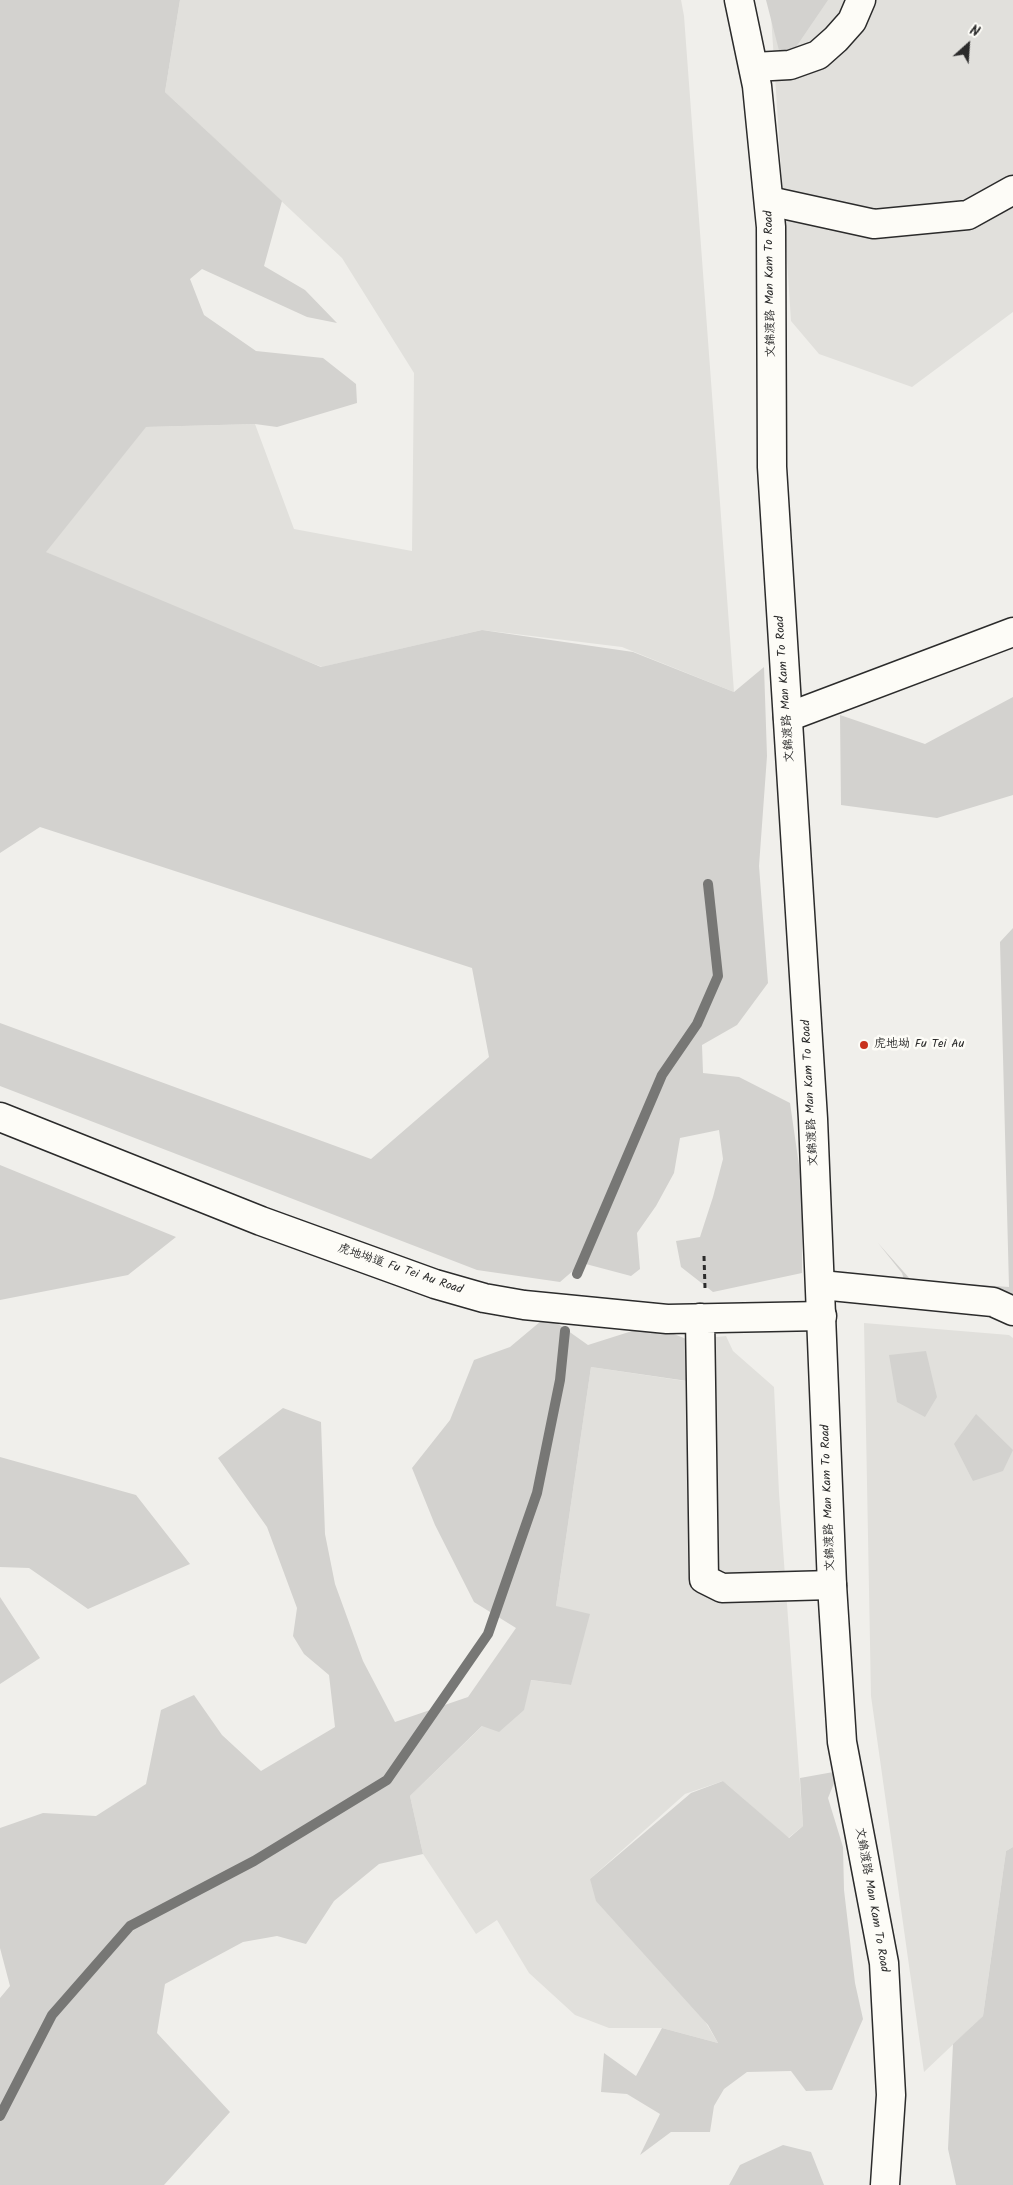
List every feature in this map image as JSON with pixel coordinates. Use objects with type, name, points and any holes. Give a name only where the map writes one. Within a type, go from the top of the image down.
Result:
[{"type":"main road","name":"文錦渡路 Man Kam To Road","points":[[738,0],[754,67],[769,201],[772,467],[821,1285],[832,1585],[842,1742],[884,1963],[891,2095],[885,2185]]},
{"type":"main road","points":[[754,67],[790,65],[818,55],[852,21],[861,0]]},
{"type":"main road","points":[[769,201],[874,224],[968,215],[1013,190]]},
{"type":"main road","points":[[788,717],[1013,632]]},
{"type":"main road","name":"虎地坳道 Fu Tei Au Road","points":[[0,1117],[261,1221],[436,1284],[484,1298],[524,1305],[667,1319],[702,1306],[822,1316]]},
{"type":"main road","points":[[821,1285],[993,1302],[1013,1311]]},
{"type":"main road","points":[[702,1306],[704,1579],[722,1588],[832,1585]]},
{"type":"path","points":[[702,1306],[704,1256]]},
{"type":"shaded area","points":[[0,0],[180,0],[165,92],[282,201],[264,266],[305,290],[337,323],[307,317],[202,269],[190,279],[204,315],[256,351],[323,358],[356,384],[357,403],[277,427],[255,424],[146,427],[46,552],[321,667],[482,630],[633,652],[734,692],[764,667],[767,756],[759,866],[768,983],[737,1025],[702,1045],[703,1073],[739,1077],[790,1103],[802,1186],[802,1273],[713,1292],[681,1267],[676,1241],[700,1237],[713,1197],[723,1159],[719,1130],[680,1138],[674,1173],[656,1206],[637,1233],[640,1269],[631,1276],[582,1263],[560,1282],[477,1270],[0,1086],[0,1023],[371,1159],[489,1057],[472,968],[40,827],[0,853]]},
{"type":"shaded area","points":[[180,0],[681,0],[684,16],[734,692],[622,647],[482,630],[322,667],[125,590],[0,530],[0,352],[146,427],[255,424],[294,529],[412,551],[414,373],[342,258],[165,92]]},
{"type":"shaded area","points":[[766,0],[828,0],[783,66]]},
{"type":"shaded area","points":[[770,0],[1013,0],[1013,312],[912,387],[819,354],[791,321]]},
{"type":"shaded area","points":[[1013,697],[1013,795],[937,818],[841,805],[840,715],[925,744]]},
{"type":"shaded area","points":[[1013,928],[1013,1307],[907,1289],[902,1273],[878,1243],[911,1280],[1009,1287],[1000,942]]},
{"type":"shaded area","points":[[0,1165],[176,1237],[128,1275],[0,1300]]},
{"type":"shaded area","points":[[547,1316],[588,1345],[651,1325],[689,1340],[694,1382],[591,1367],[556,1606],[590,1614],[571,1685],[531,1680],[524,1710],[499,1732],[482,1726],[410,1796],[423,1854],[379,1864],[334,1901],[306,1944],[277,1936],[243,1942],[165,1984],[157,2033],[230,2112],[164,2185],[0,2185],[0,1998],[10,1986],[0,1948],[0,1828],[43,1813],[96,1816],[146,1784],[161,1710],[194,1695],[222,1735],[261,1771],[335,1727],[329,1675],[304,1654],[293,1636],[297,1608],[267,1527],[218,1458],[283,1408],[321,1422],[325,1534],[335,1584],[363,1661],[395,1722],[468,1697],[516,1628],[474,1602],[435,1525],[412,1468],[450,1420],[474,1360],[510,1347]]},
{"type":"shaded area","points":[[864,1323],[1009,1335],[1013,1338],[1013,1847],[1006,1851],[983,2016],[924,2072],[871,1696]]},
{"type":"shaded area","points":[[726,1336],[733,1351],[774,1387],[779,1493],[803,1826],[788,1838],[723,1781],[685,1794],[590,1879],[703,2018],[718,2043],[662,2028],[609,2028],[575,2015],[529,1973],[497,1920],[476,1934],[423,1854],[410,1796],[530,1680],[571,1685],[556,1606],[591,1367],[685,1381],[689,1340]]},
{"type":"shaded area","points":[[926,1351],[937,1397],[925,1417],[897,1402],[889,1355]]},
{"type":"shaded area","points":[[976,1414],[1013,1450],[1003,1471],[973,1481],[954,1444]]},
{"type":"shaded area","points":[[0,1457],[136,1495],[190,1564],[88,1609],[29,1568],[0,1567]]},
{"type":"shaded area","points":[[0,1597],[40,1658],[0,1684]]},
{"type":"shaded area","points":[[839,1771],[828,1798],[843,1847],[844,1890],[855,1983],[863,2019],[832,2090],[806,2091],[791,2071],[747,2072],[724,2089],[714,2106],[710,2132],[671,2132],[640,2155],[660,2114],[627,2094],[601,2092],[604,2053],[636,2076],[662,2028],[718,2043],[708,2025],[596,1901],[590,1879],[691,1793],[723,1781],[789,1838],[803,1826],[800,1778]]},
{"type":"shaded area","points":[[1013,1847],[1013,2185],[956,2185],[948,2149],[953,2044],[983,2016],[1006,1851]]},
{"type":"shaded area","points":[[783,2145],[811,2152],[824,2185],[729,2185],[740,2165]]},
{"type":"waterway","points":[[577,1274],[662,1075],[697,1024],[718,976],[708,884]]},
{"type":"waterway","points":[[0,2116],[52,2015],[130,1926],[254,1861],[387,1780],[488,1634],[537,1493],[560,1380],[565,1331]]},
{"type":"place","name":"虎地坳 Fu Tei Au","points":[[864,1045]]}]
